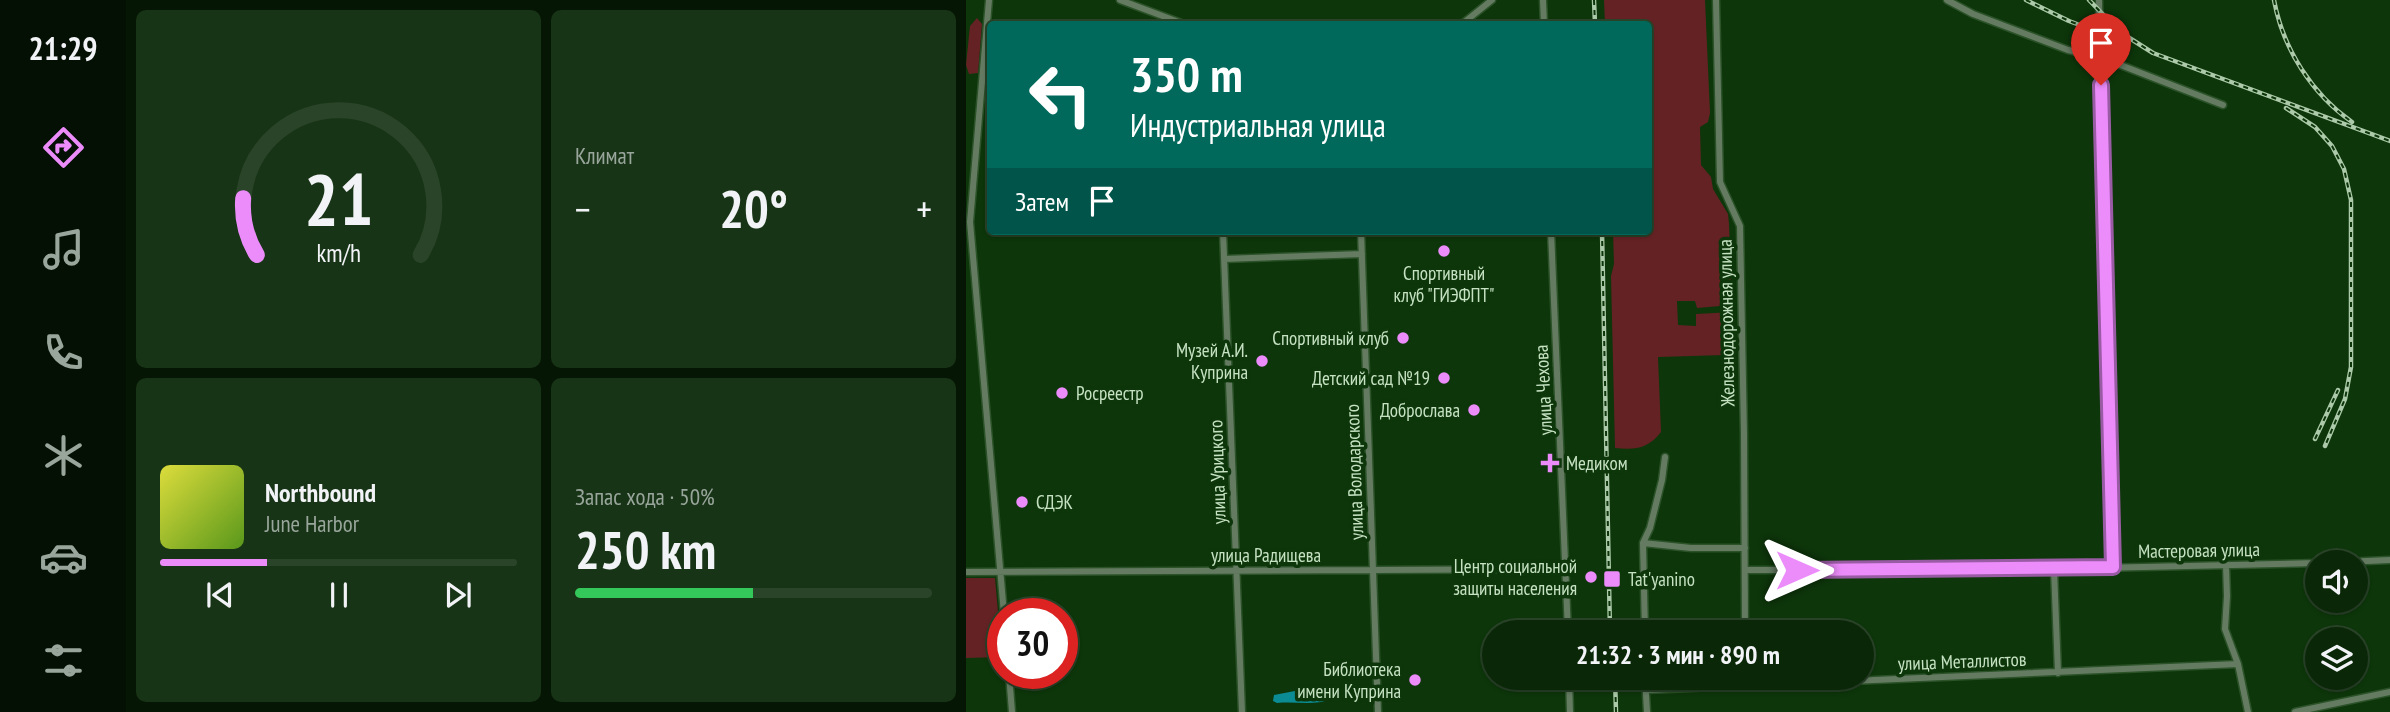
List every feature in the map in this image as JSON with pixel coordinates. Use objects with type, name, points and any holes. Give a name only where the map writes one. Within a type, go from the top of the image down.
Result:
[{"type":"street","points":[[989,0],[968,215],[1002,598]]},
{"type":"street","points":[[1120,0],[1176,21]]},
{"type":"street","points":[[1466,21],[1492,0]]},
{"type":"street","points":[[1543,0],[1544,21]]},
{"type":"street","name":"Железнодорожная улица","points":[[1716,0],[1720,182],[1740,226],[1745,620]]},
{"type":"street","points":[[1947,0],[1973,14],[2068,50],[2100,57],[2223,105]]},
{"type":"street","points":[[2099,0],[2113,567]]},
{"type":"street","name":"улица Урицкого","points":[[1223,235],[1242,712]]},
{"type":"street","name":"улица Володарского","points":[[1361,235],[1378,712]]},
{"type":"street","name":"улица Чехова","points":[[1551,235],[1568,620]]},
{"type":"street","points":[[1224,258],[1362,254]]},
{"type":"street","points":[[1645,620],[1643,543],[1653,517],[1665,457]]},
{"type":"street","points":[[1643,543],[1745,548]]},
{"type":"street","points":[[2368,561],[2390,560]]},
{"type":"street","name":"Мастеровая улица","points":[[1745,570],[2054,569],[2305,563]]},
{"type":"street","points":[[2226,565],[2225,629],[2238,664],[2248,712]]},
{"type":"street","name":"улица Радищева","points":[[966,572],[1566,569]]},
{"type":"street","points":[[2054,569],[2058,673]]},
{"type":"street","name":"улица Металлистов","points":[[1874,681],[2238,664]]},
{"type":"street","points":[[1010,689],[1012,712]]},
{"type":"street","points":[[1569,690],[1570,712]]},
{"type":"street","points":[[1646,690],[1647,712]]},
{"type":"street","points":[[2295,712],[2390,692]]},
{"type":"shaded area","points":[[1604,0],[1705,0],[1710,113],[1708,122],[1700,127],[1701,165],[1711,177],[1713,189],[1728,214],[1729,224],[1732,305],[1697,308],[1695,301],[1677,301],[1678,325],[1696,326],[1696,314],[1733,312],[1737,371],[1735,376],[1725,377],[1724,355],[1658,357],[1661,432],[1646,445],[1629,449],[1615,448],[1611,276],[1614,264],[1613,235],[1652,235],[1652,21],[1605,21]]},
{"type":"shaded area","points":[[977,18],[982,24],[978,73],[969,74],[966,65],[970,26]]},
{"type":"shaded area","points":[[966,578],[995,578],[997,598],[987,598],[987,657],[966,658]]},
{"type":"water","points":[[1300,690],[1331,691],[1331,699],[1311,703],[1273,701],[1274,695]]},
{"type":"railway","points":[[1594,0],[1595,21]]},
{"type":"railway","points":[[2026,0],[2069,21],[2127,43]]},
{"type":"railway","points":[[2089,0],[2120,32],[2153,53],[2390,141]]},
{"type":"railway","points":[[2274,0],[2284,36],[2301,69],[2324,98],[2352,122]]},
{"type":"railway","points":[[2286,108],[2315,127],[2332,146],[2344,169],[2351,200],[2351,367],[2345,399],[2325,446]]},
{"type":"railway","points":[[1602,235],[1610,620]]},
{"type":"railway","points":[[2315,439],[2338,390]]},
{"type":"railway","points":[[1615,690],[1616,712]]},
{"type":"place","name":"Спортивный клуб \"ГИЭФПТ\"","points":[[1444,251]]},
{"type":"place","name":"Спортивный клуб","points":[[1403,338]]},
{"type":"place","name":"Музей А.И. Куприна","points":[[1262,361]]},
{"type":"place","name":"Детский сад №19","points":[[1444,378]]},
{"type":"place","name":"Росреестр","points":[[1062,393]]},
{"type":"place","name":"Доброслава","points":[[1474,410]]},
{"type":"place","name":"Медиком","points":[[1550,463]]},
{"type":"place","name":"СДЭК","points":[[1022,502]]},
{"type":"place","name":"Центр социальной защиты населения","points":[[1591,577]]},
{"type":"place","name":"Tat'yanino","points":[[1612,579]]},
{"type":"place","name":"Библиотека имени Куприна","points":[[1415,680]]},
{"type":"route","points":[[1797,570],[2113,567],[2101,85]]}]
